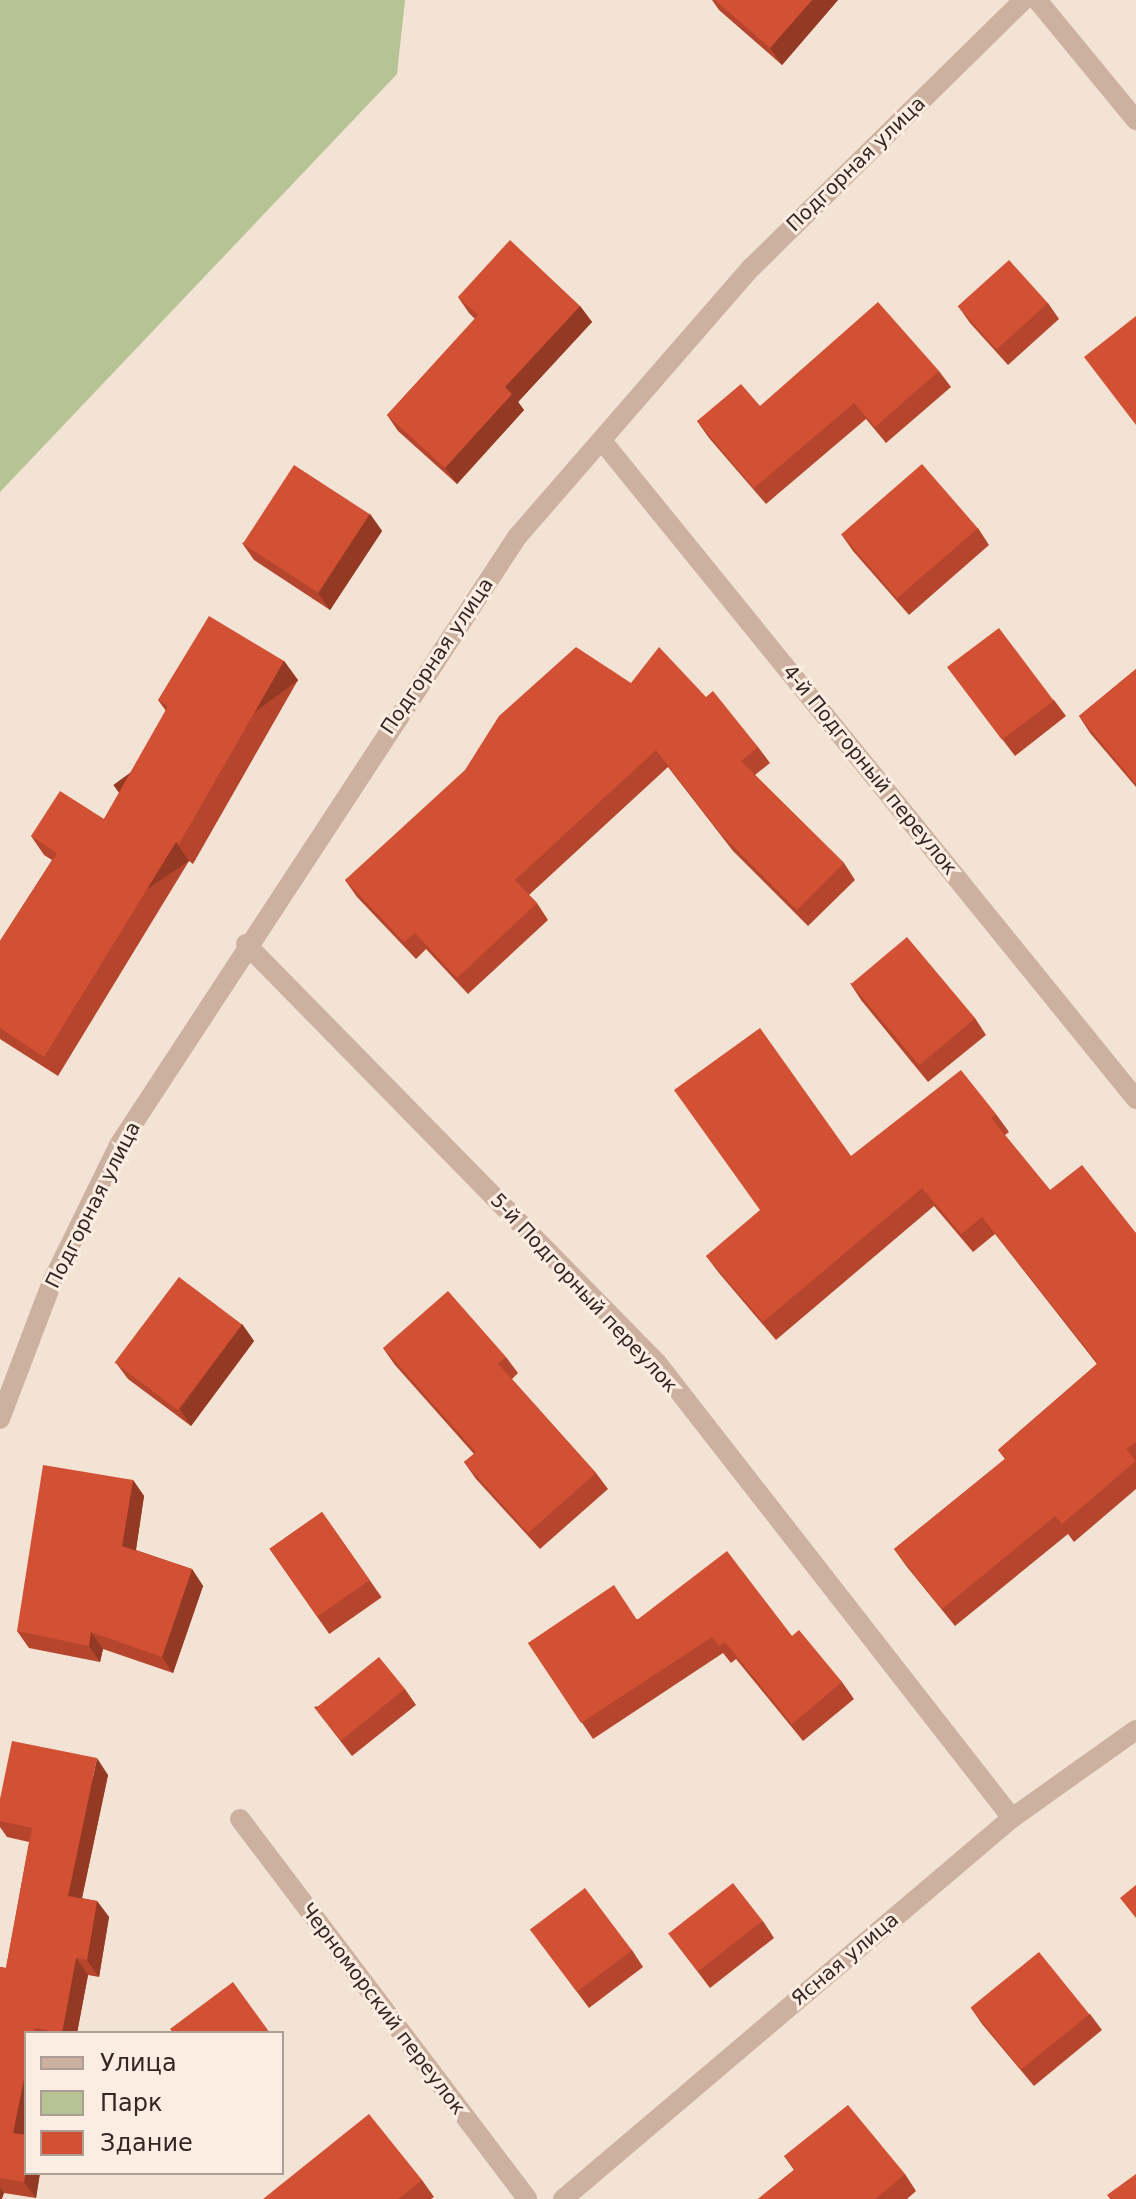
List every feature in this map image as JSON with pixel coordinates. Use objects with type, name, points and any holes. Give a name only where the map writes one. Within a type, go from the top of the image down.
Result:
[{"type":"street","name":"Подгорная улица","points":[[0,1419],[52,1282],[119,1145],[246,944],[517,537],[603,442],[752,267],[1024,0]]},
{"type":"street","points":[[1037,0],[1136,120]]},
{"type":"street","name":"4-й Подгорный переулок","points":[[603,442],[1136,1099]]},
{"type":"street","name":"5-й Подгорный переулок","points":[[246,944],[657,1363],[1012,1818]]},
{"type":"street","name":"Ясная улица","points":[[563,2199],[1012,1818],[1136,1730]]},
{"type":"street","name":"Черноморский переулок","points":[[240,1819],[527,2199]]},
{"type":"green space","points":[[0,0],[405,0],[397,74],[0,492]]},
{"type":"building","points":[[715,0],[812,0],[770,48]]},
{"type":"building","points":[[510,240],[580,306],[505,387],[512,394],[445,468],[387,415],[478,315],[458,297]]},
{"type":"building","points":[[1009,260],[1048,303],[997,349],[958,306]]},
{"type":"building","points":[[878,302],[939,371],[875,427],[854,403],[754,488],[697,421],[741,384],[760,406]]},
{"type":"building","points":[[1136,316],[1136,425],[1084,357]]},
{"type":"building","points":[[922,464],[978,528],[897,598],[841,534]]},
{"type":"building","points":[[294,465],[369,514],[318,593],[243,544]]},
{"type":"building","points":[[209,616],[284,661],[179,844],[176,842],[44,1057],[0,1028],[0,941],[57,853],[31,836],[60,791],[104,819],[168,706],[158,700]]},
{"type":"building","points":[[999,628],[1054,701],[1002,740],[947,667]]},
{"type":"building","points":[[576,647],[631,683],[659,647],[706,697],[713,691],[758,747],[741,761],[844,863],[797,910],[721,834],[656,750],[515,880],[537,903],[457,978],[415,933],[404,942],[345,880],[465,770],[499,716]]},
{"type":"building","points":[[1136,669],[1136,784],[1079,716]]},
{"type":"building","points":[[907,937],[975,1018],[919,1065],[851,984]]},
{"type":"building","points":[[760,1028],[851,1156],[961,1070],[996,1114],[991,1118],[1050,1190],[1082,1165],[1136,1233],[1136,1442],[1126,1449],[1136,1461],[1062,1524],[1055,1516],[942,1609],[894,1549],[1006,1458],[998,1450],[1098,1363],[982,1217],[961,1234],[922,1188],[763,1322],[706,1256],[760,1210],[674,1090]]},
{"type":"building","points":[[179,1277],[242,1325],[178,1410],[115,1362]]},
{"type":"building","points":[[448,1291],[506,1357],[498,1364],[596,1473],[528,1533],[464,1462],[476,1452],[383,1348]]},
{"type":"building","points":[[43,1465],[133,1480],[122,1546],[192,1569],[162,1657],[91,1632],[89,1646],[17,1631]]},
{"type":"building","points":[[322,1512],[370,1580],[317,1617],[270,1549]]},
{"type":"building","points":[[727,1551],[792,1636],[799,1630],[842,1682],[792,1724],[725,1642],[719,1646],[712,1637],[581,1723],[528,1643],[614,1585],[637,1620]]},
{"type":"building","points":[[379,1657],[405,1689],[341,1740],[315,1709]]},
{"type":"building","points":[[12,1741],[97,1758],[68,1896],[97,1901],[87,1960],[76,1958],[62,2031],[35,2028],[34,2031],[24,2031],[24,2079],[13,2133],[24,2135],[24,2182],[0,2178],[0,1967],[6,1968],[32,1828],[0,1821],[0,1799]]},
{"type":"building","points":[[733,1883],[763,1921],[698,1971],[668,1933]]},
{"type":"building","points":[[1136,1885],[1136,1918],[1120,1898]]},
{"type":"building","points":[[585,1888],[632,1950],[577,1992],[530,1930]]},
{"type":"building","points":[[1039,1952],[1089,2014],[1021,2070],[971,2007]]},
{"type":"building","points":[[233,1982],[269,2031],[172,2031],[170,2029]]},
{"type":"building","points":[[848,2105],[905,2174],[875,2199],[758,2199],[795,2169],[784,2156]]},
{"type":"building","points":[[369,2114],[422,2180],[398,2199],[263,2199]]},
{"type":"building","points":[[1136,2174],[1136,2199],[1110,2199],[1107,2195]]}]
